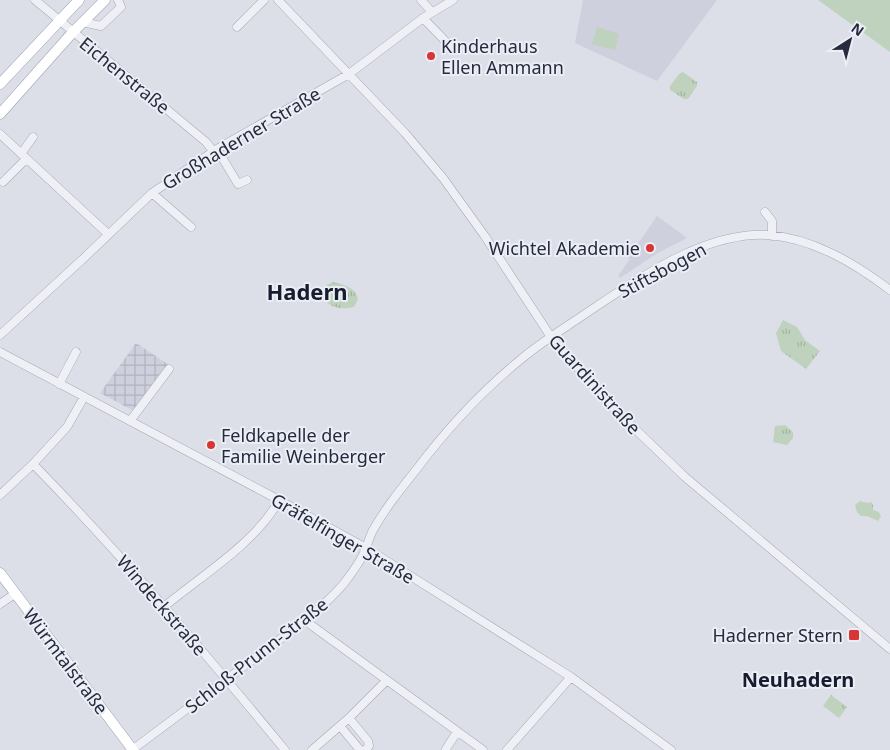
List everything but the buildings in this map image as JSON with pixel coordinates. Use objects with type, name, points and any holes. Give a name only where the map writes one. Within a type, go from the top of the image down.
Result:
[{"type":"main road","points":[[0,84],[79,0]]},
{"type":"main road","points":[[0,114],[82,22],[105,0]]},
{"type":"main road","name":"Würmtalstraße","points":[[0,573],[133,750]]},
{"type":"street","name":"Eichenstraße","points":[[35,0],[215,150],[238,184],[247,180]]},
{"type":"street","points":[[82,22],[101,26],[121,6],[118,0]]},
{"type":"street","points":[[237,27],[264,0]]},
{"type":"street","name":"Guardinistraße","points":[[278,0],[405,133],[443,178],[484,235],[551,337],[610,405],[682,474],[890,649]]},
{"type":"street","points":[[421,0],[432,12]]},
{"type":"street","name":"Großhaderner Straße","points":[[0,334],[152,193],[215,150],[349,74],[423,18],[453,0]]},
{"type":"street","points":[[423,18],[453,49]]},
{"type":"street","points":[[3,182],[23,156],[33,137]]},
{"type":"street","points":[[2,139],[108,234]]},
{"type":"street","points":[[152,193],[191,227]]},
{"type":"street","points":[[764,213],[769,224],[771,236]]},
{"type":"street","name":"Stiftsbogen","points":[[366,548],[371,534],[386,510],[424,459],[465,412],[520,359],[629,285],[681,256],[714,243],[739,237],[771,236],[790,238],[832,254],[858,267],[890,290]]},
{"type":"street","name":"Gräfelfinger Straße","points":[[0,352],[366,548],[571,677],[671,750]]},
{"type":"street","points":[[59,384],[76,352]]},
{"type":"street","points":[[130,421],[169,369]]},
{"type":"street","points":[[0,495],[67,428],[84,397]]},
{"type":"street","name":"Windeckstraße","points":[[33,464],[165,606],[285,750]]},
{"type":"street","points":[[165,606],[222,562],[252,534],[274,510],[279,500]]},
{"type":"street","name":"Schloß-Prunn-Straße","points":[[133,750],[226,678],[308,620],[345,582],[366,548]]},
{"type":"street","points":[[0,604],[16,593]]},
{"type":"street","points":[[308,620],[311,625],[386,681],[483,750]]},
{"type":"street","points":[[507,750],[571,677]]},
{"type":"street","points":[[312,750],[349,718],[386,681]]},
{"type":"street","points":[[349,718],[368,740],[369,746],[364,750]]},
{"type":"street","points":[[340,726],[360,750]]},
{"type":"street","points":[[446,749],[458,732]]},
{"type":"shaded area","points":[[583,0],[717,0],[657,81],[575,43]]},
{"type":"shaded area","name":"Wichtel Akademie","points":[[657,216],[687,238],[656,254],[620,278],[618,276],[630,259],[625,255],[633,251]]},
{"type":"shaded area","points":[[136,343],[172,367],[136,412],[100,393]]},
{"type":"green space","points":[[818,0],[890,0],[890,52]]},
{"type":"green space","points":[[597,27],[619,34],[615,50],[592,44]]},
{"type":"green space","points":[[683,72],[697,82],[697,86],[688,99],[684,99],[670,90],[670,86],[680,73]]},
{"type":"green space","points":[[333,282],[354,291],[358,298],[355,306],[341,308],[327,302],[325,286]]},
{"type":"green space","points":[[783,320],[797,327],[805,340],[820,351],[806,369],[781,351],[776,333]]},
{"type":"green space","points":[[785,425],[793,432],[793,438],[787,445],[773,442],[775,426]]},
{"type":"green space","points":[[860,501],[873,504],[873,510],[879,512],[881,517],[878,521],[867,516],[861,516],[857,512],[855,505]]},
{"type":"green space","points":[[831,695],[847,707],[839,718],[823,706]]},
{"type":"place","name":"Kinderhaus Ellen Ammann","points":[[431,56]]},
{"type":"place","name":"Wichtel Akademie","points":[[650,248]]},
{"type":"place","name":"Feldkapelle der Familie Weinberger","points":[[211,445]]},
{"type":"place","name":"Haderner Stern","points":[[854,635]]},
{"type":"district","name":"Hadern","points":[[307,291]]},
{"type":"district","name":"Neuhadern","points":[[798,679]]}]
